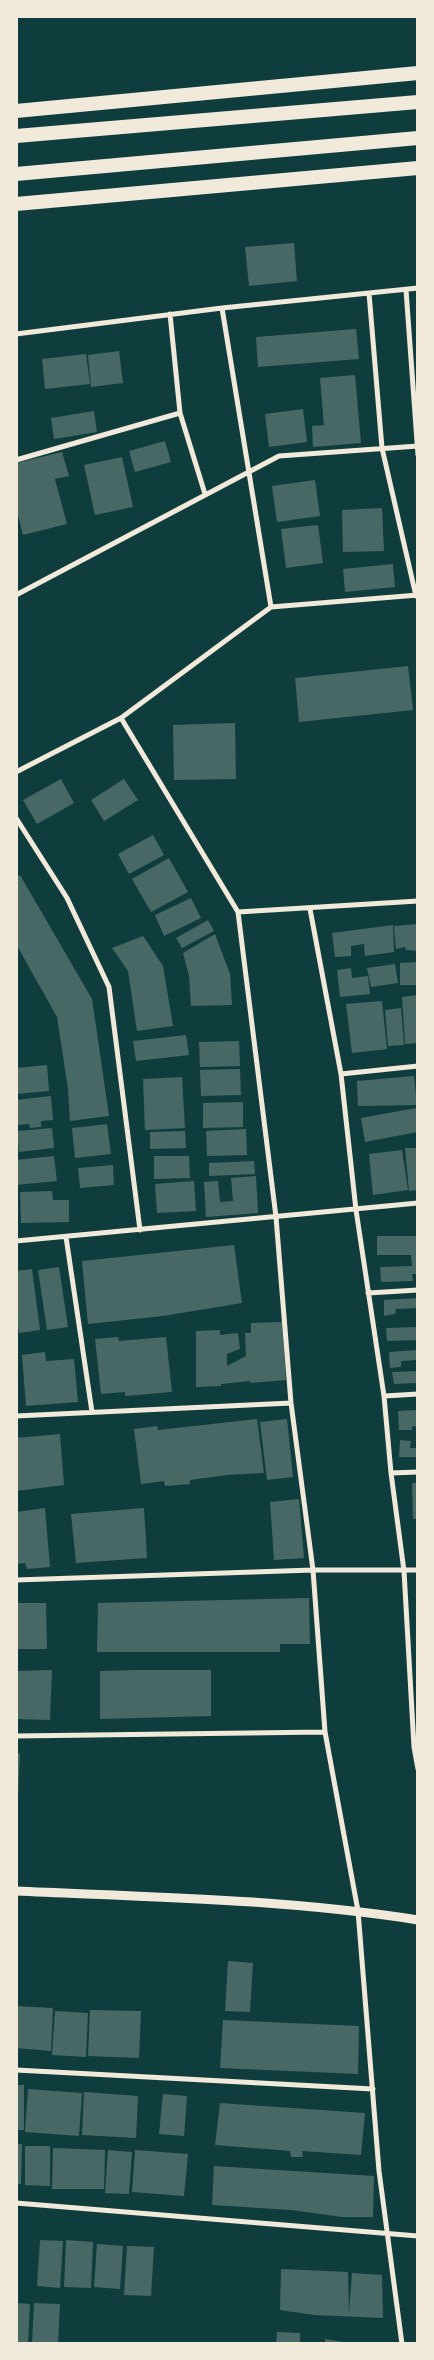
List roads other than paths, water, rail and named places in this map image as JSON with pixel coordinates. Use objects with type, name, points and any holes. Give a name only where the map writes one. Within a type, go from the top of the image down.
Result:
[{"type":"highway","points":[[16,111],[418,73]]},
{"type":"highway","points":[[16,136],[418,102]]},
{"type":"highway","points":[[16,174],[418,138]]},
{"type":"highway","points":[[16,204],[418,168]]},
{"type":"street","points":[[16,334],[222,308],[418,288]]},
{"type":"street","points":[[406,290],[418,455]]},
{"type":"street","points":[[16,772],[121,718],[271,607],[417,596],[382,448],[368,293]]},
{"type":"street","points":[[222,308],[271,607]]},
{"type":"street","points":[[170,314],[180,413],[205,494]]},
{"type":"street","points":[[16,460],[180,413]]},
{"type":"street","points":[[16,595],[249,470],[279,456],[417,446]]},
{"type":"street","points":[[121,718],[238,912],[276,1217],[290,1403],[313,1570],[325,1732],[358,1911],[386,2235],[402,2344]]},
{"type":"street","points":[[16,818],[67,898],[110,987],[140,1230]]},
{"type":"street","points":[[238,912],[310,910],[418,901]]},
{"type":"street","points":[[310,910],[340,1074],[356,1210],[384,1396],[391,1473],[404,1571],[418,1769]]},
{"type":"street","points":[[340,1074],[418,1066]]},
{"type":"street","points":[[16,1241],[418,1203]]},
{"type":"street","points":[[66,1237],[92,1412]]},
{"type":"street","points":[[368,1294],[418,1290]]},
{"type":"street","points":[[384,1396],[418,1394]]},
{"type":"street","points":[[16,1416],[290,1403]]},
{"type":"street","points":[[391,1473],[418,1472]]},
{"type":"street","points":[[16,1580],[313,1570],[418,1570]]},
{"type":"street","points":[[16,1736],[325,1732]]},
{"type":"street","points":[[16,1891],[264,1902],[358,1911],[418,1920]]},
{"type":"street","points":[[16,2070],[373,2089]]},
{"type":"street","points":[[16,2204],[386,2235],[418,2236]]}]
